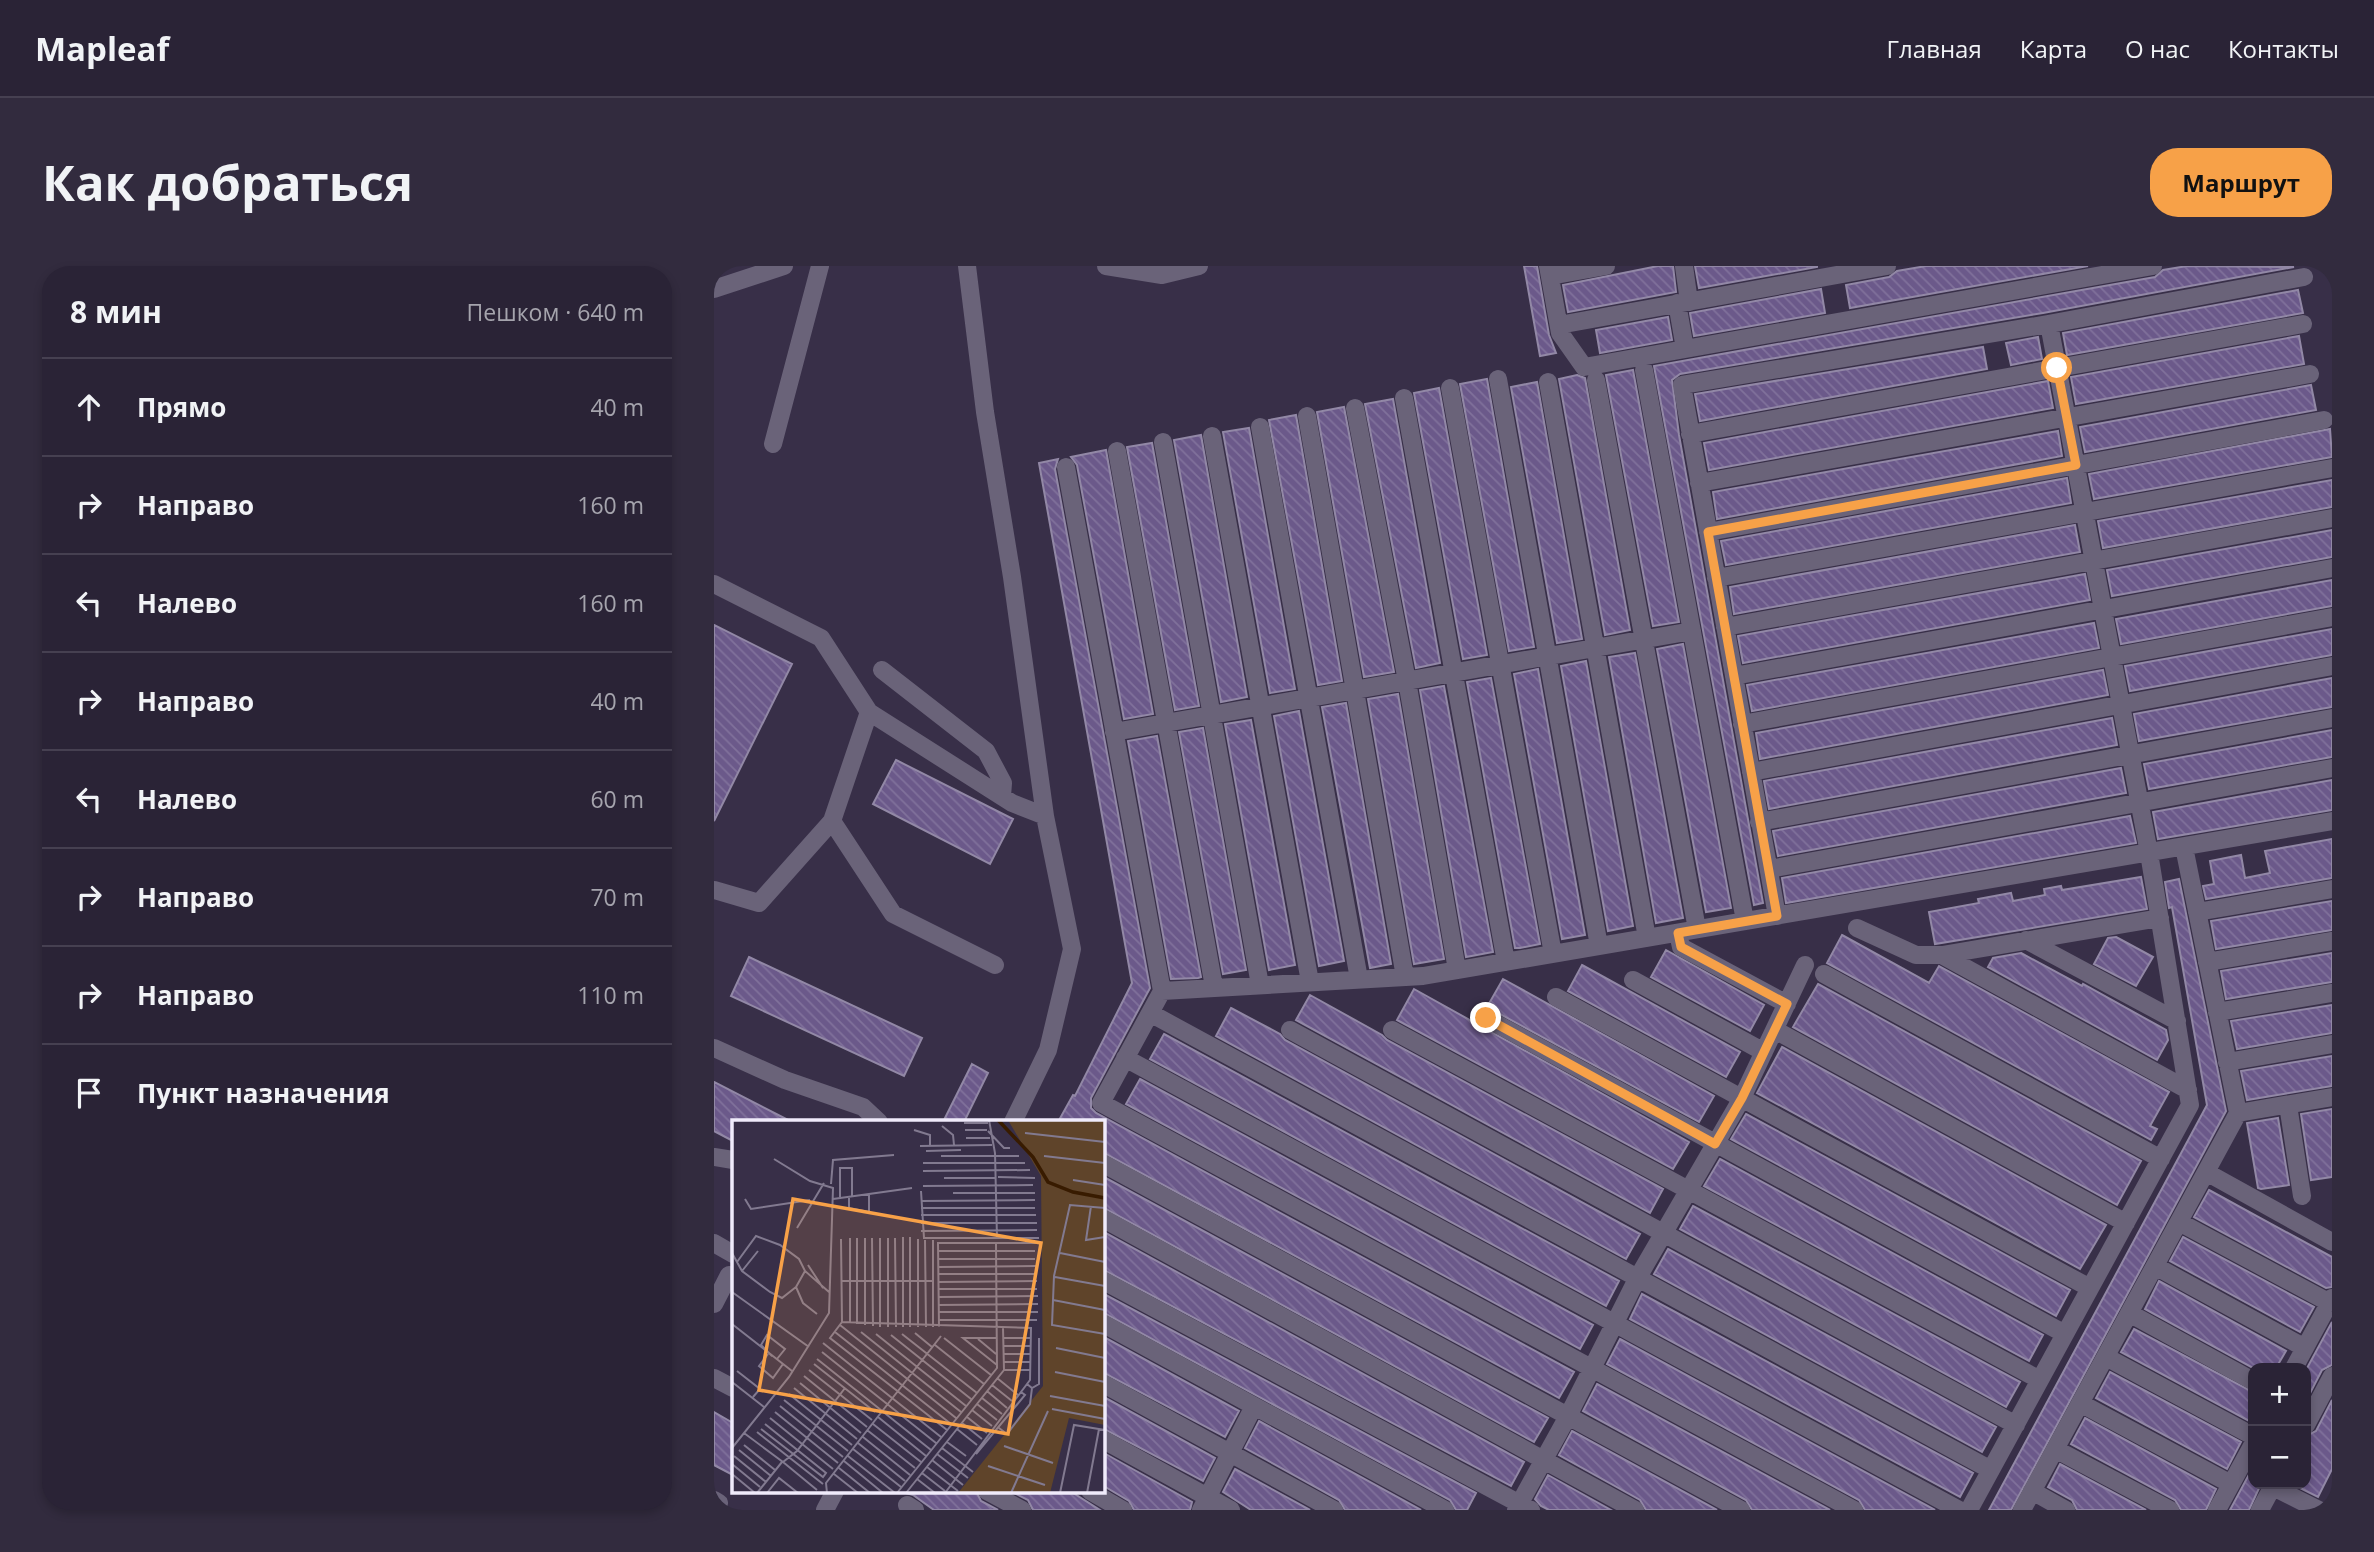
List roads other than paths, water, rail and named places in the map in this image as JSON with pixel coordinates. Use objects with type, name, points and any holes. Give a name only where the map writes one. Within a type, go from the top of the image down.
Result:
[{"type":"street","points":[[714,289],[784,266]]},
{"type":"street","points":[[773,444],[820,266]]},
{"type":"street","points":[[967,266],[985,412],[1012,577],[1045,816],[1072,950],[1048,1050],[1014,1120]]},
{"type":"street","points":[[1106,266],[1162,275],[1199,266]]},
{"type":"street","points":[[1606,266],[1549,271],[1560,332],[1584,367],[2153,266]]},
{"type":"street","points":[[1684,266],[1685,349]]},
{"type":"street","points":[[1559,325],[1887,266]]},
{"type":"street","points":[[2043,266],[2047,284]]},
{"type":"street","points":[[1777,916],[1682,385],[2049,324],[2304,277]]},
{"type":"street","points":[[1969,1510],[2190,1105],[2149,853],[2049,324]]},
{"type":"street","points":[[1690,434],[2304,324]]},
{"type":"street","points":[[1644,370],[1745,921]]},
{"type":"street","points":[[1699,483],[2310,374]]},
{"type":"street","points":[[1498,379],[1599,946]]},
{"type":"street","points":[[1596,380],[1697,929]]},
{"type":"street","points":[[1548,382],[1647,938]]},
{"type":"street","points":[[1450,388],[1553,954]]},
{"type":"street","points":[[1404,398],[1506,962]]},
{"type":"street","points":[[1356,408],[1457,970]]},
{"type":"street","points":[[1307,416],[1405,977]]},
{"type":"street","points":[[1708,532],[2324,419]]},
{"type":"street","points":[[1260,427],[1359,979]]},
{"type":"street","points":[[1212,436],[1310,982]]},
{"type":"street","points":[[1163,442],[1260,985]]},
{"type":"street","points":[[1117,451],[1214,987]]},
{"type":"street","points":[[1066,467],[1162,991],[1101,1103],[1854,1510]]},
{"type":"street","points":[[1716,578],[2332,468]]},
{"type":"street","points":[[1725,627],[2332,518]]},
{"type":"street","points":[[1734,676],[2332,568]]},
{"type":"street","points":[[714,584],[821,638],[869,712],[1002,796],[1045,816]]},
{"type":"street","points":[[1742,724],[2332,617]]},
{"type":"street","points":[[1114,732],[1692,631]]},
{"type":"street","points":[[1751,772],[2332,666]]},
{"type":"street","points":[[882,670],[986,751],[1003,783],[1002,796]]},
{"type":"street","points":[[714,890],[759,902],[832,821],[869,712]]},
{"type":"street","points":[[1759,822],[2332,718]]},
{"type":"street","points":[[1769,869],[2332,768]]},
{"type":"street","points":[[832,821],[893,914],[995,965]]},
{"type":"street","points":[[1162,991],[1405,977],[1457,970],[2332,821]]},
{"type":"street","points":[[2022,1510],[2238,1114],[2184,846]]},
{"type":"street","points":[[2197,912],[2332,889]]},
{"type":"street","points":[[1857,928],[1916,955],[1942,955],[2160,918]]},
{"type":"street","points":[[1678,933],[1681,947],[1787,1004]]},
{"type":"street","points":[[2026,940],[2177,1021]]},
{"type":"street","points":[[2207,962],[2332,941]]},
{"type":"street","points":[[1942,955],[2188,1090]]},
{"type":"street","points":[[1104,1281],[1522,1508],[1637,1279],[1742,1098],[1805,965]]},
{"type":"street","points":[[1824,974],[2161,1159]]},
{"type":"street","points":[[1633,980],[1764,1052]]},
{"type":"street","points":[[2217,1012],[2332,993]]},
{"type":"street","points":[[1556,997],[2090,1288]]},
{"type":"street","points":[[1150,1013],[1991,1469]]},
{"type":"street","points":[[1486,1018],[2065,1334]]},
{"type":"street","points":[[1290,1030],[2016,1425]]},
{"type":"street","points":[[1391,1030],[2040,1380]]},
{"type":"street","points":[[1775,1030],[2126,1223]]},
{"type":"street","points":[[2227,1062],[2332,1044]]},
{"type":"street","points":[[714,1048],[785,1080],[863,1107],[877,1120]]},
{"type":"street","points":[[1125,1058],[1959,1510]]},
{"type":"street","points":[[2238,1114],[2332,1097]]},
{"type":"street","points":[[2288,1105],[2302,1196]]},
{"type":"street","points":[[714,1157],[732,1160]]},
{"type":"street","points":[[1104,1164],[1741,1510]]},
{"type":"street","points":[[2206,1172],[2332,1242]]},
{"type":"street","points":[[1104,1219],[1635,1510]]},
{"type":"street","points":[[2179,1222],[2331,1301],[2297,1363]]},
{"type":"street","points":[[714,1243],[732,1253]]},
{"type":"street","points":[[2155,1266],[2305,1348]]},
{"type":"street","points":[[714,1304],[725,1274]]},
{"type":"street","points":[[2130,1313],[2248,1378]]},
{"type":"street","points":[[1104,1324],[1445,1510]]},
{"type":"street","points":[[2106,1357],[2248,1433]]},
{"type":"street","points":[[2311,1416],[2332,1376]]},
{"type":"street","points":[[714,1378],[732,1387]]},
{"type":"street","points":[[1104,1384],[1334,1510]]},
{"type":"street","points":[[2080,1403],[2231,1484]]},
{"type":"street","points":[[1204,1504],[1254,1406]]},
{"type":"street","points":[[1104,1440],[1204,1504],[1231,1510]]},
{"type":"street","points":[[2056,1449],[2170,1510]]},
{"type":"street","points":[[2217,1510],[2248,1453]]},
{"type":"street","points":[[2260,1510],[2272,1489]]},
{"type":"street","points":[[2281,1489],[2319,1510]]},
{"type":"street","points":[[825,1510],[834,1492]]},
{"type":"street","points":[[989,1492],[1022,1510]]},
{"type":"street","points":[[1092,1492],[1123,1510]]},
{"type":"street","points":[[2032,1492],[2066,1510]]},
{"type":"street","points":[[714,1500],[719,1503],[715,1510]]},
{"type":"street","points":[[2329,1510],[2332,1504]]}]
